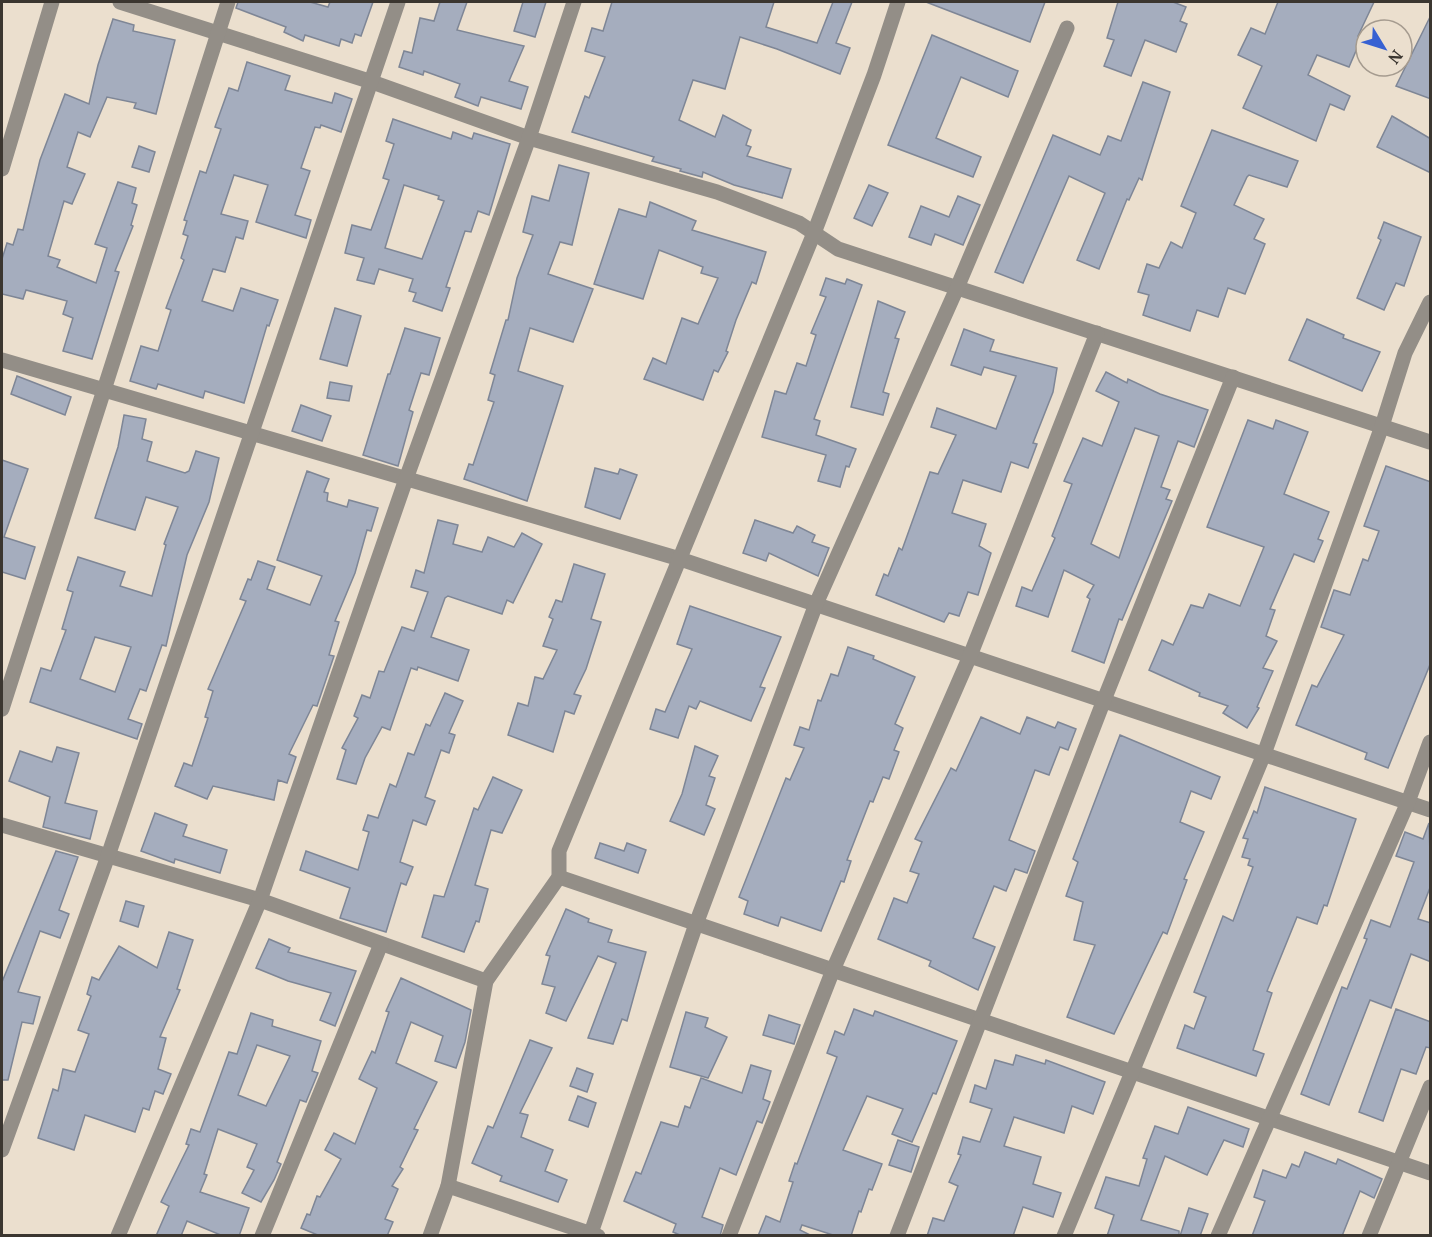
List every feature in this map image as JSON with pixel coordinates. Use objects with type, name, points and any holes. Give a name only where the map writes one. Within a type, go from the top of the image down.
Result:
[{"type":"street","points":[[2,169],[52,2]]},
{"type":"street","points":[[120,2],[372,82],[529,138],[717,192],[799,223],[838,249],[1431,442]]},
{"type":"street","points":[[2,709],[228,2]]},
{"type":"street","points":[[2,1150],[108,856],[398,2]]},
{"type":"street","points":[[118,1236],[260,900],[406,479],[529,138],[574,2]]},
{"type":"street","points":[[430,1236],[448,1186],[486,981],[559,877],[559,851],[814,233],[874,75],[898,2]]},
{"type":"street","points":[[448,1186],[594,1234],[696,924],[816,604],[957,288],[1067,28]]},
{"type":"street","points":[[1064,1236],[1264,754],[1382,426],[1405,353],[1431,302]]},
{"type":"street","points":[[729,1236],[833,970],[970,656],[1097,333]]},
{"type":"street","points":[[2,360],[680,559],[1431,810]]},
{"type":"street","points":[[897,1236],[982,1021],[1104,700],[1233,377]]},
{"type":"street","points":[[1218,1236],[1408,802],[1431,742]]},
{"type":"street","points":[[2,825],[260,900],[486,981]]},
{"type":"street","points":[[559,877],[1431,1173]]},
{"type":"street","points":[[262,1236],[381,944]]},
{"type":"street","points":[[1369,1236],[1397,1161],[1431,1087]]},
{"type":"building","points":[[238,2],[310,2],[328,7],[330,2],[373,2],[361,36],[355,34],[352,43],[341,39],[339,46],[305,35],[303,41],[284,32],[286,27],[236,8]]},
{"type":"building","points":[[440,2],[467,2],[457,30],[524,46],[509,81],[528,87],[521,109],[481,97],[478,106],[455,97],[460,84],[424,71],[423,75],[399,67],[404,51],[412,53],[420,18],[434,21]]},
{"type":"building","points":[[523,2],[546,2],[535,37],[514,31]]},
{"type":"building","points":[[612,2],[774,2],[766,27],[817,43],[833,2],[852,2],[836,43],[850,48],[840,74],[740,37],[725,89],[693,80],[679,120],[715,137],[723,115],[751,130],[746,145],[751,147],[747,156],[791,169],[782,198],[734,185],[703,172],[702,177],[680,171],[681,169],[652,161],[654,157],[572,132],[585,96],[589,98],[605,57],[585,51],[592,28],[603,31]]},
{"type":"building","points":[[926,2],[1045,2],[1030,42]]},
{"type":"building","points":[[1118,2],[1173,2],[1186,7],[1180,21],[1187,24],[1176,52],[1145,40],[1131,76],[1104,66],[1114,40],[1107,38]]},
{"type":"building","points":[[1278,2],[1374,2],[1366,18],[1354,18],[1354,55],[1349,67],[1317,55],[1308,75],[1350,96],[1344,110],[1330,104],[1316,141],[1243,108],[1262,66],[1238,55],[1251,28],[1265,34]]},
{"type":"building","points":[[1431,15],[1431,99],[1396,86],[1400,78],[1414,78],[1414,49]]},
{"type":"building","points":[[113,19],[134,25],[133,31],[175,40],[156,114],[134,108],[136,103],[107,97],[90,137],[78,132],[67,167],[85,174],[72,204],[64,201],[48,256],[60,260],[57,267],[96,283],[107,248],[95,244],[118,182],[136,188],[132,203],[137,205],[131,225],[133,226],[115,271],[119,272],[92,359],[63,351],[73,318],[63,314],[67,301],[26,290],[23,299],[2,294],[2,259],[7,243],[13,245],[18,229],[23,230],[40,160],[65,94],[89,104],[98,65]]},
{"type":"building","points":[[932,35],[1018,71],[1008,97],[961,77],[936,138],[981,157],[973,177],[888,145]]},
{"type":"building","points":[[247,62],[290,76],[285,90],[332,103],[335,93],[352,99],[341,132],[321,125],[320,128],[315,127],[301,168],[310,171],[295,215],[311,220],[306,238],[256,222],[268,185],[234,175],[221,214],[248,221],[243,239],[236,237],[225,272],[213,269],[202,301],[233,311],[241,288],[278,300],[269,326],[267,325],[244,403],[205,391],[203,398],[158,384],[156,389],[130,381],[141,346],[158,351],[171,310],[166,308],[184,260],[181,258],[188,236],[183,234],[187,221],[184,220],[200,171],[206,173],[221,129],[215,127],[229,88],[238,91]]},
{"type":"building","points":[[1143,82],[1170,92],[1142,180],[1139,178],[1129,200],[1127,199],[1099,269],[1077,260],[1105,193],[1069,176],[1023,283],[995,272],[1053,135],[1100,155],[1108,136],[1121,141]]},
{"type":"building","points":[[1392,116],[1431,139],[1431,173],[1377,147]]},
{"type":"building","points":[[393,119],[451,139],[453,132],[472,139],[474,133],[510,144],[489,215],[478,211],[471,232],[465,231],[446,287],[450,288],[442,311],[413,301],[416,293],[409,291],[413,279],[379,269],[374,284],[357,280],[364,258],[345,253],[352,225],[371,230],[389,180],[383,178],[394,144],[386,141]],"holes":[[[404,185],[439,196],[438,199],[444,201],[422,259],[385,248]]]},
{"type":"building","points":[[1212,130],[1298,161],[1287,187],[1249,175],[1247,177],[1234,205],[1264,219],[1254,239],[1265,244],[1245,294],[1228,288],[1218,317],[1197,310],[1190,331],[1143,315],[1149,295],[1138,292],[1147,264],[1159,268],[1171,242],[1182,248],[1196,213],[1181,206]]},
{"type":"building","points":[[139,146],[155,152],[149,172],[132,167]]},
{"type":"building","points":[[559,165],[589,173],[572,245],[560,242],[548,274],[593,289],[573,342],[530,328],[518,371],[563,386],[527,501],[464,479],[469,464],[473,465],[494,402],[488,400],[495,375],[490,373],[506,320],[508,320],[517,278],[533,235],[523,232],[532,196],[549,201]]},
{"type":"building","points":[[869,185],[888,193],[872,226],[854,218]]},
{"type":"building","points":[[958,196],[980,205],[963,245],[935,234],[931,245],[909,237],[921,206],[949,217]]},
{"type":"building","points":[[650,202],[696,221],[692,230],[766,252],[756,284],[752,282],[736,320],[726,351],[728,352],[718,372],[714,370],[703,400],[644,379],[653,358],[666,364],[682,318],[698,324],[718,278],[701,273],[703,267],[659,250],[643,299],[594,284],[619,209],[646,217]]},
{"type":"building","points":[[1384,222],[1421,237],[1404,286],[1396,283],[1384,310],[1357,298],[1381,240],[1378,238]]},
{"type":"building","points":[[826,278],[845,284],[847,279],[862,285],[814,419],[820,421],[816,435],[856,449],[849,467],[846,466],[840,487],[818,481],[826,455],[762,437],[775,391],[786,394],[797,363],[806,366],[816,335],[811,333],[826,297],[820,295]]},
{"type":"building","points":[[878,301],[905,312],[895,338],[899,339],[883,392],[889,394],[883,415],[851,407]]},
{"type":"building","points":[[335,308],[361,316],[347,366],[320,359]]},
{"type":"building","points":[[1307,319],[1344,335],[1343,338],[1380,352],[1362,391],[1289,360]]},
{"type":"building","points":[[405,328],[440,338],[429,375],[421,373],[409,410],[413,412],[398,466],[363,455]]},
{"type":"building","points":[[964,329],[994,340],[990,351],[1057,368],[1053,392],[1033,443],[1037,444],[1028,468],[1011,462],[1001,492],[963,480],[952,513],[986,524],[979,546],[991,553],[978,595],[968,592],[959,616],[949,613],[944,622],[876,595],[884,574],[888,576],[899,548],[902,550],[930,472],[938,474],[956,435],[931,427],[937,408],[996,429],[1016,376],[984,367],[981,375],[951,365]]},
{"type":"building","points":[[1106,372],[1127,383],[1128,379],[1160,394],[1208,410],[1194,447],[1178,441],[1161,487],[1170,490],[1166,499],[1172,501],[1122,620],[1119,619],[1104,663],[1072,651],[1090,599],[1087,597],[1094,585],[1064,570],[1048,617],[1016,606],[1022,587],[1032,591],[1055,538],[1052,536],[1072,484],[1064,481],[1083,438],[1102,446],[1119,402],[1096,391]],"holes":[[[1135,428],[1159,436],[1119,558],[1091,544]]]},
{"type":"building","points":[[17,376],[71,397],[65,415],[11,394]]},
{"type":"building","points":[[330,382],[352,386],[349,401],[327,398]]},
{"type":"building","points":[[301,405],[331,416],[322,441],[292,431]]},
{"type":"building","points":[[124,415],[146,419],[142,439],[152,442],[147,461],[185,473],[189,471],[196,451],[219,458],[209,502],[187,555],[166,646],[162,645],[146,691],[140,689],[128,719],[142,724],[137,739],[30,702],[41,668],[51,671],[66,630],[62,629],[73,592],[67,590],[78,557],[125,572],[120,586],[152,596],[166,545],[164,544],[178,507],[146,497],[135,530],[95,518],[118,447]],"holes":[[[95,637],[131,647],[115,692],[80,679]]]},
{"type":"building","points":[[1248,420],[1273,429],[1276,420],[1308,432],[1284,494],[1329,512],[1318,539],[1323,541],[1314,562],[1294,554],[1270,609],[1275,610],[1266,636],[1277,641],[1263,668],[1273,671],[1257,707],[1259,708],[1247,728],[1223,713],[1228,706],[1199,696],[1200,693],[1149,670],[1162,640],[1173,645],[1191,605],[1203,608],[1209,594],[1240,606],[1264,547],[1207,527]]},
{"type":"building","points":[[2,460],[28,469],[4,537],[35,547],[25,579],[2,572]]},
{"type":"building","points":[[1386,466],[1431,482],[1431,662],[1388,768],[1365,759],[1367,753],[1296,725],[1312,685],[1317,687],[1344,635],[1321,627],[1334,590],[1350,595],[1363,559],[1368,561],[1379,531],[1364,526]]},
{"type":"building","points":[[595,468],[618,474],[620,469],[637,475],[620,519],[585,507]]},
{"type":"building","points":[[307,471],[329,479],[324,492],[328,493],[327,501],[347,507],[349,500],[378,508],[371,531],[367,530],[355,573],[335,621],[339,622],[329,655],[334,656],[317,706],[313,705],[289,754],[296,757],[287,783],[278,780],[274,800],[213,786],[207,799],[175,786],[184,763],[192,766],[208,718],[205,717],[213,691],[208,689],[246,601],[240,599],[248,579],[251,580],[258,561],[275,567],[267,589],[310,605],[322,576],[277,560]]},
{"type":"building","points":[[438,520],[458,525],[453,544],[482,552],[488,537],[514,547],[522,533],[542,544],[513,603],[507,600],[502,614],[448,596],[445,598],[431,637],[469,650],[458,681],[418,667],[417,670],[411,668],[390,730],[382,727],[365,758],[356,784],[337,779],[346,750],[342,748],[358,718],[354,716],[362,695],[370,698],[379,671],[384,672],[402,627],[414,631],[428,592],[411,587],[416,570],[424,573]]},
{"type":"building","points":[[755,520],[793,533],[797,526],[815,535],[812,542],[829,548],[818,576],[769,553],[766,561],[743,553]]},
{"type":"building","points":[[574,564],[605,574],[591,619],[601,622],[586,669],[574,694],[581,696],[574,714],[565,711],[553,752],[508,735],[518,703],[528,706],[535,677],[543,679],[557,650],[543,646],[553,619],[549,617],[556,600],[562,602]]},
{"type":"building","points":[[690,606],[781,637],[760,687],[765,688],[751,721],[700,701],[696,709],[689,706],[678,738],[650,729],[656,709],[665,712],[692,649],[677,644]]},
{"type":"building","points":[[848,647],[874,656],[873,659],[915,677],[895,724],[903,728],[894,750],[899,752],[889,779],[883,777],[873,802],[870,801],[847,860],[851,861],[844,882],[841,881],[821,931],[781,917],[778,926],[744,914],[748,901],[739,897],[786,778],[790,780],[804,748],[794,745],[800,727],[809,730],[818,700],[821,701],[831,674],[838,676]]},
{"type":"building","points":[[445,693],[463,701],[449,733],[455,735],[449,753],[441,750],[425,797],[435,801],[426,825],[413,820],[400,862],[413,867],[406,885],[401,883],[386,932],[340,918],[350,888],[300,870],[306,851],[358,870],[369,832],[363,830],[368,815],[378,818],[390,784],[396,787],[408,753],[414,755],[426,724],[430,726]]},
{"type":"building","points":[[981,717],[1020,734],[1027,717],[1055,728],[1058,722],[1076,729],[1068,750],[1060,747],[1049,775],[1035,770],[1009,840],[1035,851],[1027,873],[1015,869],[1006,891],[994,886],[973,938],[995,947],[978,990],[929,966],[931,961],[878,939],[894,898],[907,903],[919,874],[910,871],[922,842],[915,839],[951,768],[956,771]]},
{"type":"building","points":[[1120,735],[1220,777],[1211,799],[1191,791],[1180,822],[1204,832],[1184,879],[1187,880],[1167,934],[1163,932],[1114,1034],[1067,1017],[1095,945],[1074,940],[1083,902],[1066,896],[1078,862],[1073,859]]},
{"type":"building","points":[[695,746],[718,756],[709,776],[715,778],[706,805],[715,809],[704,835],[670,821],[682,794]]},
{"type":"building","points":[[57,747],[79,753],[65,803],[97,811],[90,839],[43,827],[50,797],[9,781],[20,751],[52,762]]},
{"type":"building","points":[[493,777],[522,790],[502,833],[491,830],[475,885],[488,889],[479,922],[476,921],[464,952],[422,937],[434,895],[444,897],[474,808],[478,810]]},
{"type":"building","points":[[1265,787],[1356,819],[1327,906],[1324,905],[1317,924],[1297,917],[1267,991],[1272,993],[1253,1050],[1264,1054],[1256,1076],[1177,1048],[1185,1025],[1194,1029],[1206,997],[1194,992],[1223,916],[1233,921],[1253,867],[1248,865],[1250,859],[1242,857],[1248,839],[1243,838],[1254,811],[1257,813]]},
{"type":"building","points":[[155,813],[187,825],[183,836],[227,850],[220,873],[175,859],[174,863],[141,851]]},
{"type":"building","points":[[1429,823],[1431,885],[1418,919],[1431,923],[1431,962],[1411,954],[1391,1008],[1370,1000],[1329,1105],[1301,1094],[1342,987],[1347,989],[1367,939],[1364,938],[1371,920],[1390,927],[1414,862],[1396,856],[1405,832],[1423,839]]},
{"type":"building","points":[[600,843],[624,851],[627,843],[646,850],[638,873],[595,858]]},
{"type":"building","points":[[56,851],[78,857],[59,910],[69,914],[60,938],[40,931],[18,992],[40,997],[33,1024],[22,1022],[8,1080],[2,1080],[2,982]]},
{"type":"building","points":[[126,901],[144,906],[138,927],[120,921]]},
{"type":"building","points":[[566,909],[589,919],[588,922],[612,930],[608,942],[646,952],[627,1021],[622,1019],[613,1044],[588,1038],[616,963],[598,956],[566,1021],[546,1013],[555,987],[542,984],[550,956],[546,955]]},
{"type":"building","points":[[169,932],[193,940],[177,989],[180,990],[160,1037],[166,1038],[158,1069],[171,1074],[163,1094],[155,1091],[149,1110],[143,1108],[135,1132],[85,1115],[74,1150],[38,1138],[53,1089],[58,1091],[63,1069],[75,1072],[89,1034],[78,1030],[91,996],[87,994],[92,977],[99,980],[119,946],[157,968]]},
{"type":"building","points":[[269,939],[290,948],[288,952],[356,971],[335,1026],[320,1020],[331,993],[288,981],[256,968]]},
{"type":"building","points":[[401,978],[471,1010],[465,1042],[456,1068],[435,1061],[443,1036],[411,1022],[396,1063],[437,1082],[414,1129],[418,1130],[400,1167],[403,1169],[392,1186],[398,1189],[385,1219],[393,1222],[387,1236],[320,1236],[301,1228],[307,1214],[310,1215],[317,1196],[320,1197],[341,1159],[325,1150],[334,1133],[355,1144],[377,1088],[359,1079],[372,1051],[375,1053],[389,1012],[386,1011]]},
{"type":"building","points":[[854,1009],[873,1016],[875,1011],[957,1041],[936,1094],[933,1093],[912,1142],[892,1134],[903,1109],[867,1096],[843,1150],[882,1164],[872,1190],[869,1189],[861,1212],[859,1211],[851,1236],[836,1236],[802,1225],[800,1230],[812,1236],[758,1236],[766,1216],[780,1222],[793,1182],[789,1181],[795,1163],[797,1164],[837,1057],[827,1053],[835,1031],[844,1035]]},
{"type":"building","points":[[1396,1009],[1431,1022],[1431,1048],[1426,1047],[1416,1074],[1401,1069],[1383,1121],[1359,1112]]},
{"type":"building","points":[[686,1012],[708,1018],[705,1027],[727,1037],[708,1078],[670,1067]]},
{"type":"building","points":[[251,1013],[273,1020],[272,1026],[321,1041],[312,1071],[318,1073],[306,1102],[300,1100],[277,1162],[281,1164],[274,1180],[261,1202],[242,1193],[254,1170],[247,1167],[257,1144],[218,1129],[204,1174],[207,1175],[200,1192],[249,1208],[239,1236],[223,1236],[187,1221],[181,1236],[156,1236],[169,1206],[161,1202],[189,1145],[186,1144],[191,1129],[200,1132],[229,1052],[237,1054]],"holes":[[[257,1045],[290,1056],[266,1106],[238,1095]]]},
{"type":"building","points":[[769,1015],[800,1025],[794,1044],[763,1035]]},
{"type":"building","points":[[530,1040],[552,1048],[520,1113],[528,1115],[521,1137],[553,1150],[545,1171],[567,1180],[558,1202],[500,1181],[502,1176],[472,1163],[488,1126],[493,1128]]},
{"type":"building","points":[[1016,1055],[1045,1064],[1046,1060],[1105,1082],[1093,1114],[1072,1106],[1064,1133],[1014,1117],[1004,1146],[1041,1157],[1033,1184],[1061,1193],[1053,1217],[1023,1207],[1013,1236],[927,1236],[933,1218],[944,1221],[958,1186],[949,1182],[961,1155],[958,1154],[963,1137],[980,1142],[992,1109],[970,1102],[975,1085],[986,1089],[995,1060],[1013,1065]]},
{"type":"building","points":[[751,1065],[771,1071],[763,1099],[770,1102],[762,1123],[757,1121],[736,1175],[720,1168],[702,1217],[723,1225],[720,1236],[682,1236],[673,1232],[676,1224],[624,1201],[636,1172],[641,1174],[661,1122],[678,1127],[685,1106],[690,1108],[701,1078],[742,1093]]},
{"type":"building","points":[[577,1068],[593,1074],[587,1092],[570,1086]]},
{"type":"building","points":[[578,1096],[596,1103],[588,1127],[569,1120]]},
{"type":"building","points":[[1188,1107],[1249,1129],[1243,1147],[1224,1140],[1207,1175],[1165,1156],[1141,1220],[1179,1231],[1179,1236],[1107,1236],[1114,1215],[1095,1208],[1106,1177],[1139,1186],[1147,1159],[1143,1158],[1155,1126],[1178,1134]]},
{"type":"building","points":[[898,1140],[919,1147],[911,1172],[889,1165]]},
{"type":"building","points":[[1305,1152],[1336,1164],[1338,1159],[1382,1179],[1374,1198],[1360,1191],[1342,1236],[1252,1236],[1265,1201],[1254,1197],[1263,1170],[1286,1178],[1292,1164],[1299,1167]]},
{"type":"building","points":[[1189,1208],[1208,1214],[1200,1236],[1180,1236]]}]
